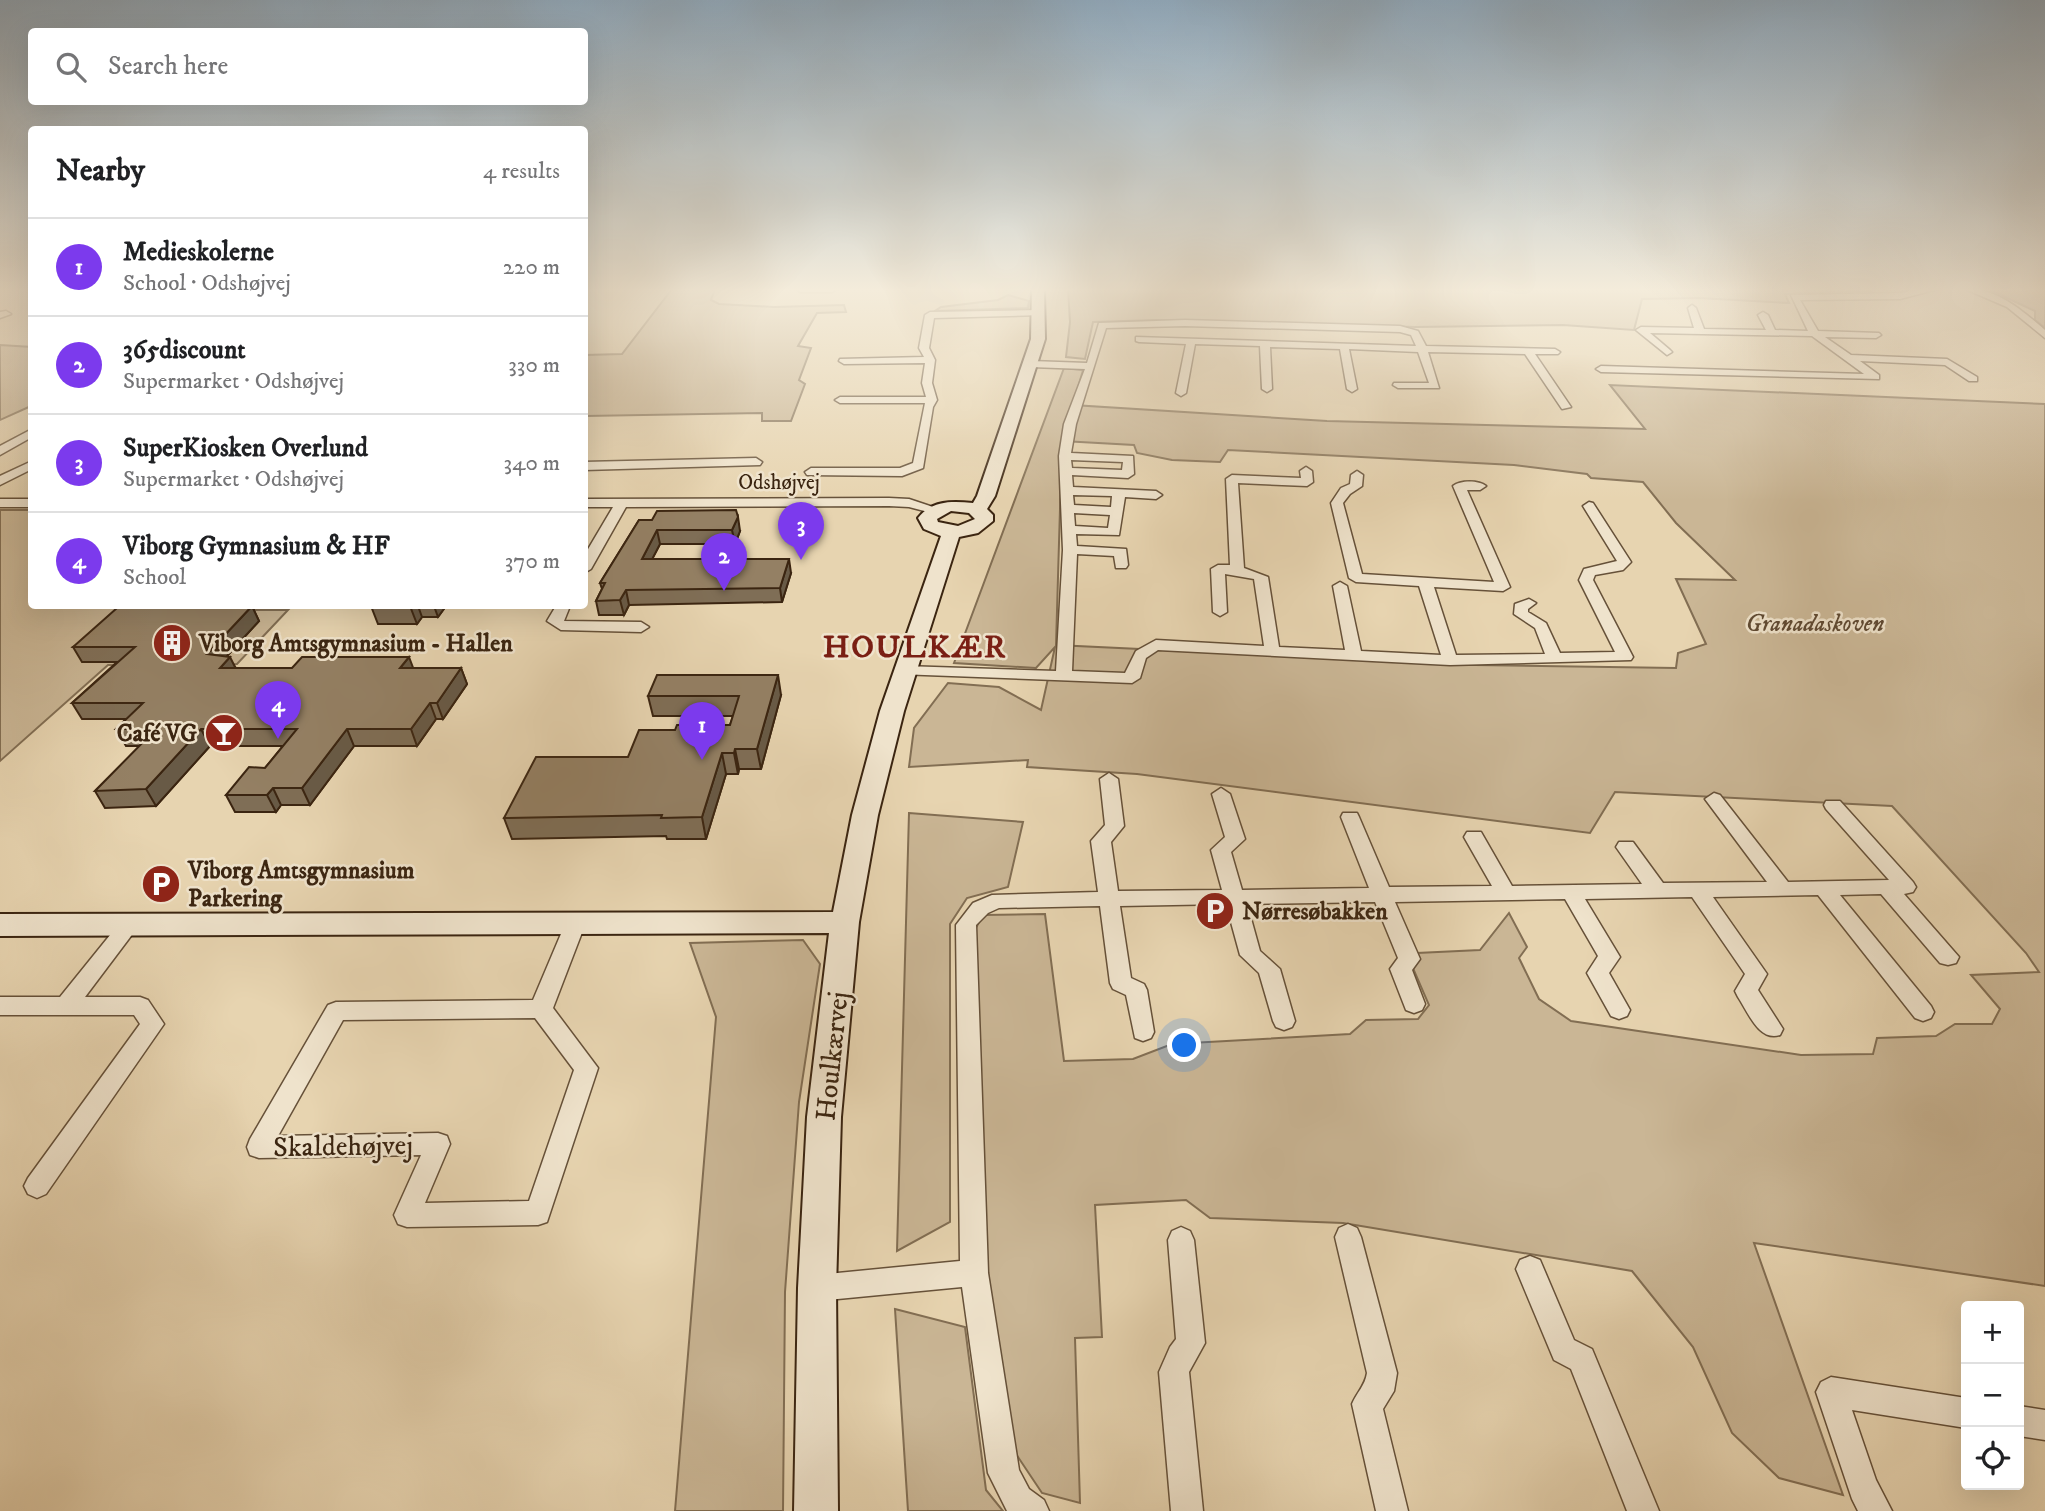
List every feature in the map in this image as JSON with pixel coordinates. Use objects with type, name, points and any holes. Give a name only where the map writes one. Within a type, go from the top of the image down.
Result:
[{"type":"street","points":[[811,472],[902,472],[919,465],[928,407],[932,400],[927,383],[930,360],[845,361]]},
{"type":"street","points":[[959,506],[974,489],[1005,433],[1032,360]]},
{"type":"street","points":[[1064,676],[1070,550],[1065,456],[1070,424],[1093,360]]},
{"type":"street","points":[[1181,393],[1187,360]]},
{"type":"street","points":[[1266,360],[1267,389]]},
{"type":"street","points":[[1347,360],[1352,389]]},
{"type":"street","points":[[1398,385],[1435,386],[1426,360]]},
{"type":"street","points":[[1533,360],[1566,407]]},
{"type":"street","points":[[1601,369],[1875,377],[1852,360]]},
{"type":"street","points":[[1887,360],[1947,362],[1972,379]]},
{"type":"street","points":[[1031,364],[1091,366]]},
{"type":"street","points":[[840,400],[932,400]]},
{"type":"street","points":[[959,531],[934,527],[928,521],[930,513],[959,506],[978,510],[1001,453],[1005,433]]},
{"type":"street","points":[[0,451],[28,434]]},
{"type":"street","points":[[1065,456],[1129,458],[1128,474],[1066,471]]},
{"type":"street","name":"Odshøjvej","points":[[588,466],[673,465],[693,461],[755,462]]},
{"type":"street","points":[[0,466],[28,465]]},
{"type":"street","points":[[0,481],[28,466]]},
{"type":"street","points":[[1237,570],[1232,479],[1307,482],[1306,471]]},
{"type":"street","points":[[1357,475],[1356,485],[1345,491],[1337,503],[1356,578],[1503,587],[1459,486],[1480,486]]},
{"type":"street","points":[[1067,491],[1156,495]]},
{"type":"street","points":[[1069,530],[1114,533],[1119,493]]},
{"type":"street","name":"Odshøjvej","points":[[588,503],[889,502],[936,510]]},
{"type":"street","points":[[0,503],[28,503]]},
{"type":"street","points":[[592,541],[622,503]]},
{"type":"street","points":[[904,671],[1132,678],[1136,659],[1144,650],[1156,645],[1450,660],[1625,657],[1587,580],[1590,572],[1618,567],[1624,562],[1590,506]]},
{"type":"street","points":[[1068,509],[1116,512]]},
{"type":"street","name":"Houlkærvej","points":[[816,1511],[817,1288],[824,1117],[845,922],[865,814],[904,671],[927,612],[940,594],[961,551],[959,531],[984,521],[984,515],[978,510]]},
{"type":"street","points":[[1070,550],[1121,552],[1121,565]]},
{"type":"street","points":[[1220,612],[1218,569],[1237,570],[1261,577],[1272,651]]},
{"type":"street","points":[[1425,583],[1450,660]]},
{"type":"street","points":[[1340,586],[1354,655]]},
{"type":"street","points":[[1529,603],[1520,607],[1521,614],[1541,626],[1555,659]]},
{"type":"street","points":[[561,609],[554,621],[562,625],[641,626]]},
{"type":"street","points":[[1109,779],[1115,826],[1101,841],[1121,983],[1136,989],[1143,1032]]},
{"type":"street","points":[[1221,794],[1235,839],[1221,850],[1237,897],[1251,955],[1269,969],[1284,1021]]},
{"type":"street","points":[[1714,799],[1782,888]]},
{"type":"street","points":[[1033,1511],[1018,1500],[1003,1473],[974,1273],[965,925],[973,911],[989,902],[1906,887],[1833,805]]},
{"type":"street","points":[[1350,817],[1409,959],[1401,969],[1414,1004]]},
{"type":"street","points":[[1474,837],[1506,893]]},
{"type":"street","points":[[1626,847],[1657,890]]},
{"type":"street","points":[[1886,887],[1948,957]]},
{"type":"street","points":[[1823,888],[1923,1012]]},
{"type":"street","points":[[1698,890],[1756,974],[1746,990],[1772,1029]]},
{"type":"street","points":[[1571,892],[1609,957],[1598,973],[1619,1010]]},
{"type":"street","points":[[541,1009],[576,922]]},
{"type":"street","points":[[0,925],[845,922]]},
{"type":"street","points":[[66,1006],[130,924]]},
{"type":"street","points":[[0,1006],[139,1006],[153,1024],[37,1186]]},
{"type":"street","name":"Skaldehøjvej","points":[[541,1009],[586,1068],[538,1213],[407,1214],[438,1144],[259,1147],[336,1011],[541,1009]]},
{"type":"street","points":[[1348,1237],[1382,1373],[1379,1391],[1367,1404],[1392,1511]]},
{"type":"street","points":[[1181,1240],[1191,1343],[1180,1357],[1174,1372],[1187,1511]]},
{"type":"street","points":[[1530,1269],[1564,1349],[1582,1359],[1643,1511]]},
{"type":"street","points":[[817,1288],[974,1273]]},
{"type":"street","points":[[1876,1511],[1863,1488],[1831,1392],[1961,1412]]},
{"type":"street","points":[[2024,1422],[2045,1425]]},
{"type":"green space","points":[[0,360],[28,360],[28,407],[0,420]]},
{"type":"green space","points":[[588,360],[807,360],[799,380],[805,384],[791,421],[762,421],[762,413],[588,416]]},
{"type":"green space","name":"Granadaskoven","points":[[1064,368],[1083,370],[1073,405],[1327,421],[1645,429],[1610,385],[2045,404],[2045,1286],[1754,1243],[1843,1495],[1779,1478],[1732,1433],[1693,1347],[1632,1271],[1343,1223],[1210,1218],[1186,1200],[1095,1205],[1102,1337],[1075,1338],[1080,1503],[1042,1493],[1014,1451],[986,1259],[972,935],[983,915],[1045,914],[1064,1061],[1133,1059],[1172,1044],[1350,1034],[1366,1020],[1418,1019],[1429,1005],[1412,966],[1417,953],[1480,950],[1509,913],[1527,947],[1519,958],[1539,999],[1571,1021],[1801,1055],[1873,1054],[1877,1038],[1936,1036],[1955,1024],[1992,1024],[2000,1009],[1971,975],[2039,972],[2026,953],[1892,806],[1615,792],[1590,833],[1137,774],[1027,767],[1028,760],[909,767],[914,728],[948,683],[999,687],[1041,710],[1055,647],[1036,668],[954,663]],"holes":[[[1062,441],[1134,445],[1137,453],[1172,460],[1220,462],[1228,450],[1514,465],[1587,474],[1591,478],[1643,482],[1676,523],[1735,580],[1676,579],[1706,644],[1678,653],[1676,668],[1475,665],[1056,645]]]},
{"type":"green space","points":[[0,510],[28,510],[28,609],[288,610],[237,664],[108,665],[0,761]]},
{"type":"green space","points":[[909,813],[1023,822],[1008,887],[967,898],[950,924],[950,1222],[897,1251]]},
{"type":"green space","points":[[803,940],[820,964],[799,1102],[785,1292],[783,1511],[675,1511],[716,1017],[690,943]]},
{"type":"green space","points":[[895,1309],[965,1327],[986,1490],[1003,1511],[908,1511]]},
{"type":"building","points":[[736,510],[738,517],[732,530],[657,530],[642,559],[789,559],[780,588],[626,590],[620,600],[596,601],[605,583],[600,583],[639,520],[652,520],[657,511]]},
{"type":"building","points":[[116,609],[249,609],[207,654],[230,657],[220,668],[292,668],[302,657],[409,657],[400,668],[461,668],[437,703],[430,703],[411,729],[347,729],[302,788],[273,788],[267,795],[226,795],[249,767],[265,768],[297,729],[201,729],[146,789],[95,791],[156,729],[116,729],[143,703],[72,703],[135,647],[73,647]]},
{"type":"building","points":[[657,675],[778,675],[757,749],[735,749],[734,753],[722,753],[702,817],[661,818],[662,815],[504,818],[536,757],[628,757],[639,730],[675,730],[677,725],[730,725],[739,696],[648,696]]},
{"type":"place","name":"SuperKiosken Overlund","points":[[801,560]]},
{"type":"place","name":"365discount","points":[[724,591]]},
{"type":"place","name":"Viborg Amtsgymnasium - Hallen","points":[[172,643]]},
{"type":"place","name":"Café VG","points":[[224,733]]},
{"type":"place","name":"Viborg Gymnasium & HF","points":[[278,739]]},
{"type":"place","name":"Medieskolerne","points":[[702,760]]},
{"type":"place","name":"Viborg Amtsgymnasium Parkering","points":[[161,884]]},
{"type":"place","name":"Nørresøbakken","points":[[1215,911]]},
{"type":"district","name":"HOULKÆR","points":[[915,646]]}]
